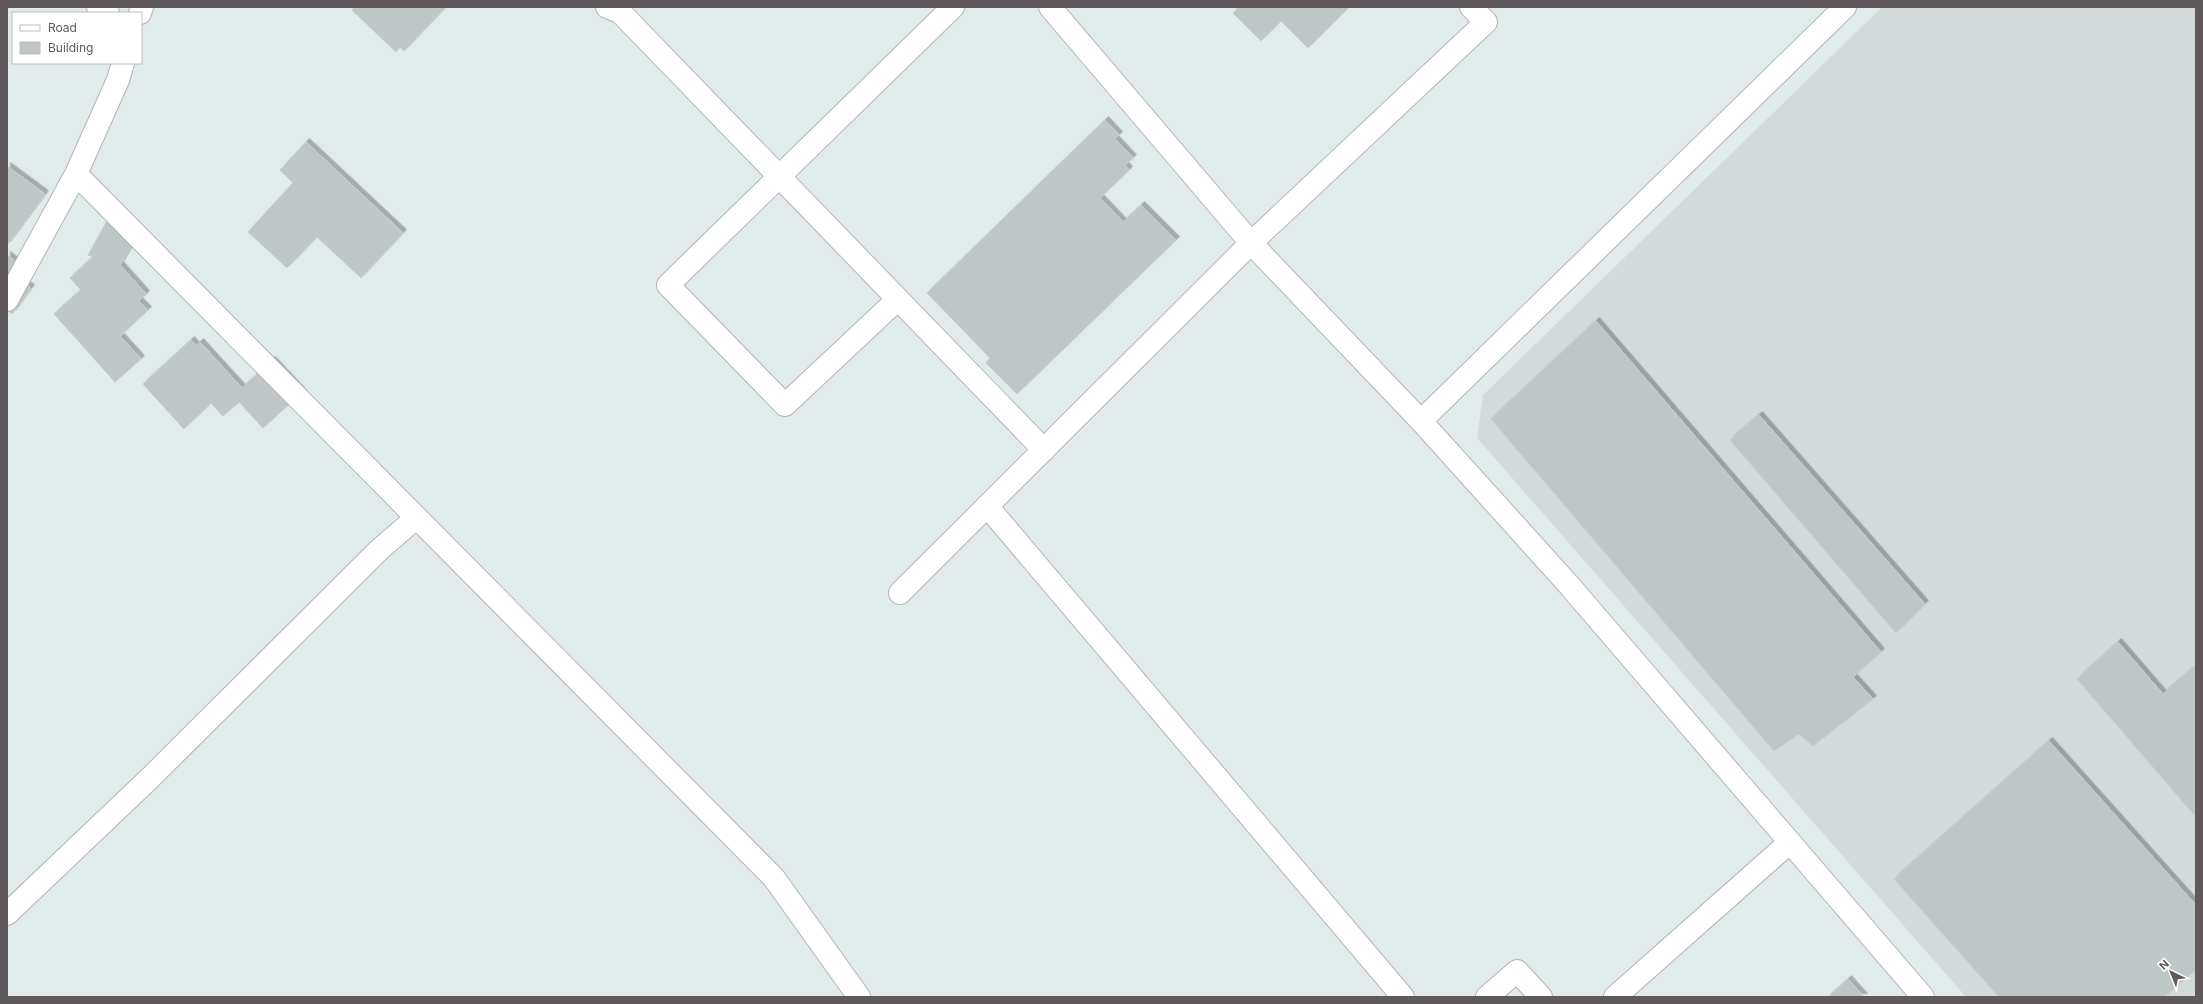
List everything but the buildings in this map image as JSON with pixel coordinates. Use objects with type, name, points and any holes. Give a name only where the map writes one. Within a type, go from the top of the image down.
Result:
[{"type":"street","points":[[608,7],[620,12],[1044,450]]},
{"type":"street","points":[[898,299],[784,404],[668,285],[953,7]]},
{"type":"street","points":[[1050,7],[1251,243],[1421,422],[1568,584],[1923,997]]},
{"type":"street","points":[[900,593],[1251,243],[1486,22],[1471,7]]},
{"type":"street","points":[[1421,422],[1840,8]]},
{"type":"street","points":[[7,300],[76,174],[118,80],[123,64]]},
{"type":"street","points":[[76,174],[774,878],[858,997]]},
{"type":"street","points":[[987,506],[1403,997]]},
{"type":"street","points":[[7,914],[151,777],[378,550],[416,518]]},
{"type":"street","points":[[1615,997],[1790,842]]},
{"type":"street","points":[[1487,997],[1517,971],[1541,997]]},
{"type":"shaded area","points":[[1882,7],[2196,7],[2196,997],[1966,997],[1477,438],[1483,395]]}]
